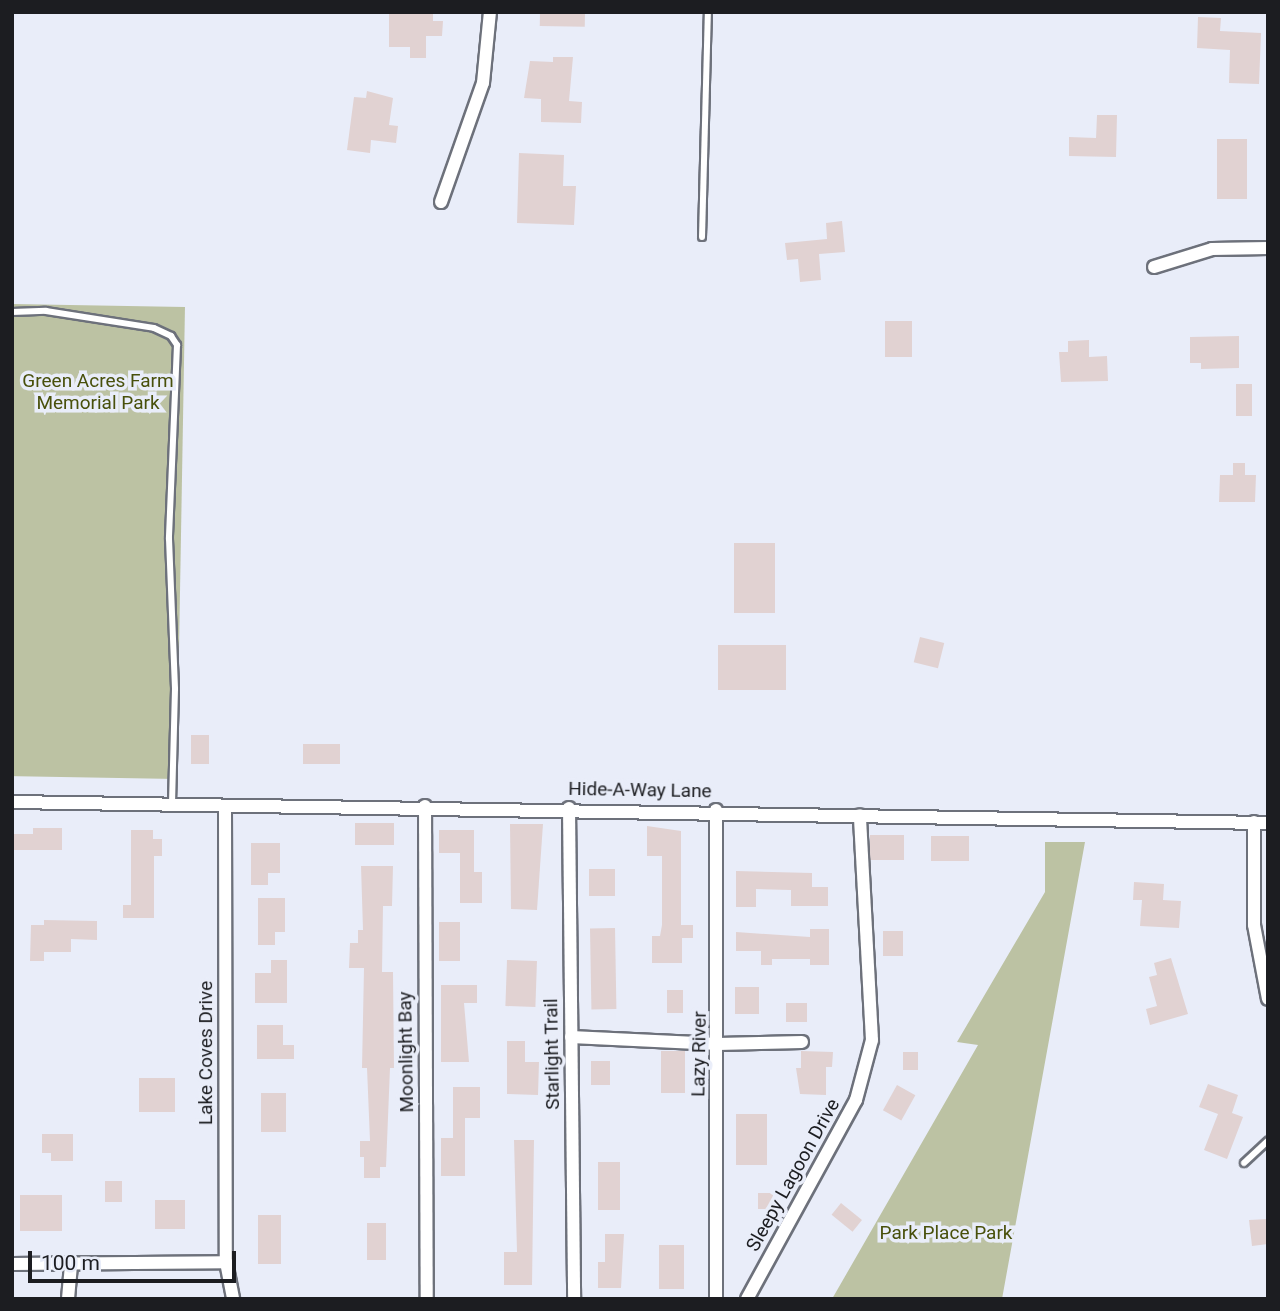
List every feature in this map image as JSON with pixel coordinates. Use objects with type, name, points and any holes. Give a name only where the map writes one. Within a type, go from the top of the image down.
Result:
[{"type":"street","points":[[441,202],[483,83],[490,12]]},
{"type":"street","points":[[1154,267],[1212,249],[1268,248]]},
{"type":"street","name":"Hide-A-Way Lane","points":[[12,802],[716,810],[1268,823]]},
{"type":"street","name":"Lake Coves Drive","points":[[225,806],[226,1262],[233,1299]]},
{"type":"street","name":"Moonlight Bay","points":[[425,806],[427,1299]]},
{"type":"street","name":"Starlight Trail","points":[[569,808],[574,1299]]},
{"type":"street","name":"Lazy River","points":[[716,810],[716,1299]]},
{"type":"street","name":"Sleepy Lagoon Drive","points":[[747,1299],[856,1100],[872,1040],[860,815]]},
{"type":"street","points":[[1254,822],[1254,925],[1268,999]]},
{"type":"street","points":[[571,1037],[718,1044],[802,1042]]},
{"type":"street","points":[[12,1264],[226,1262]]},
{"type":"street","points":[[68,1299],[71,1264]]},
{"type":"lane","points":[[702,237],[708,12]]},
{"type":"lane","points":[[12,312],[46,311],[154,328],[172,336],[177,345],[169,539],[175,689],[172,805]]},
{"type":"lane","points":[[1244,1163],[1268,1141]]},
{"type":"green space","name":"Green Acres Farm Memorial Park","points":[[12,304],[185,307],[177,779],[12,776]]},
{"type":"green space","name":"Park Place Park","points":[[1045,842],[1085,842],[1002,1299],[832,1299],[978,1045],[957,1042],[1045,892]]},
{"type":"building","points":[[389,12],[433,12],[433,21],[443,21],[442,36],[426,36],[426,58],[410,58],[410,47],[389,47]]},
{"type":"building","points":[[540,12],[585,13],[585,27],[540,26]]},
{"type":"building","points":[[1198,17],[1221,18],[1220,31],[1261,33],[1259,84],[1229,83],[1230,50],[1197,48]]},
{"type":"building","points":[[553,57],[573,57],[569,101],[582,102],[581,123],[541,122],[541,99],[524,98],[530,61],[553,62]]},
{"type":"building","points":[[367,91],[393,98],[389,125],[398,126],[396,143],[371,140],[370,153],[347,150],[354,97],[366,98]]},
{"type":"building","points":[[1097,115],[1117,115],[1116,157],[1069,156],[1069,137],[1096,138]]},
{"type":"building","points":[[1217,139],[1247,139],[1247,199],[1217,199]]},
{"type":"building","points":[[519,153],[564,155],[563,186],[576,186],[574,225],[517,223]]},
{"type":"building","points":[[842,221],[845,252],[819,254],[821,280],[800,282],[798,259],[787,260],[785,243],[827,239],[826,223]]},
{"type":"building","points":[[885,321],[912,321],[912,357],[885,357]]},
{"type":"building","points":[[1239,336],[1239,368],[1201,369],[1201,363],[1190,363],[1190,337]]},
{"type":"building","points":[[1089,340],[1089,357],[1107,356],[1108,381],[1061,382],[1059,352],[1068,352],[1068,341]]},
{"type":"building","points":[[1236,384],[1252,384],[1252,416],[1236,416]]},
{"type":"building","points":[[1233,463],[1245,463],[1245,475],[1256,475],[1255,502],[1219,502],[1220,475],[1233,475]]},
{"type":"building","points":[[734,543],[775,543],[775,613],[734,613]]},
{"type":"building","points":[[920,637],[944,643],[938,668],[914,662]]},
{"type":"building","points":[[718,645],[786,645],[786,690],[718,690]]},
{"type":"building","points":[[191,735],[209,735],[209,764],[191,764]]},
{"type":"building","points":[[303,744],[340,744],[340,764],[303,764]]},
{"type":"building","points":[[355,823],[394,823],[394,845],[355,845]]},
{"type":"building","points":[[510,824],[543,824],[537,910],[511,909]]},
{"type":"building","points":[[647,826],[681,831],[681,925],[693,925],[693,938],[682,938],[682,963],[652,963],[652,936],[660,936],[662,925],[662,856],[647,856]]},
{"type":"building","points":[[33,828],[62,828],[62,850],[14,850],[14,834],[33,834]]},
{"type":"building","points":[[131,830],[153,830],[153,839],[162,839],[162,856],[154,856],[154,918],[123,918],[123,905],[131,905]]},
{"type":"building","points":[[439,830],[474,830],[474,872],[482,872],[482,903],[460,903],[460,853],[439,853]]},
{"type":"building","points":[[870,835],[904,835],[904,860],[870,860]]},
{"type":"building","points":[[931,836],[969,836],[969,861],[931,861]]},
{"type":"building","points":[[251,843],[280,843],[280,873],[268,873],[268,885],[251,885]]},
{"type":"building","points":[[361,866],[393,866],[392,906],[383,906],[382,972],[393,972],[394,1068],[390,1068],[386,1167],[380,1167],[380,1178],[364,1178],[364,1157],[360,1157],[360,1141],[370,1141],[367,1068],[362,1068],[364,968],[349,968],[350,943],[358,943],[358,930],[363,930]]},
{"type":"building","points":[[589,869],[615,869],[615,896],[589,896]]},
{"type":"building","points":[[736,871],[812,873],[812,887],[828,887],[828,906],[791,906],[791,890],[756,889],[756,907],[736,907]]},
{"type":"building","points":[[1134,882],[1164,884],[1163,900],[1181,901],[1179,928],[1140,926],[1142,900],[1133,900]]},
{"type":"building","points":[[258,898],[285,898],[285,932],[275,932],[275,945],[258,945]]},
{"type":"building","points":[[44,920],[97,921],[97,940],[71,939],[71,952],[44,952],[44,961],[30,961],[31,925],[44,925]]},
{"type":"building","points":[[439,922],[460,922],[460,961],[439,961]]},
{"type":"building","points":[[590,928],[615,928],[616,1009],[591,1009]]},
{"type":"building","points":[[810,929],[829,929],[829,965],[810,965],[810,959],[772,959],[772,965],[761,965],[761,951],[736,951],[736,932],[810,937]]},
{"type":"building","points":[[883,931],[903,931],[903,956],[883,956]]},
{"type":"building","points":[[1171,958],[1188,1014],[1150,1025],[1146,1009],[1157,1006],[1149,977],[1157,975],[1154,963]]},
{"type":"building","points":[[271,960],[287,960],[287,1003],[255,1003],[255,973],[271,973]]},
{"type":"building","points":[[507,960],[537,961],[535,1007],[505,1006]]},
{"type":"building","points":[[441,985],[477,985],[477,1003],[464,1003],[469,1062],[441,1062]]},
{"type":"building","points":[[735,987],[759,987],[759,1014],[735,1014]]},
{"type":"building","points":[[667,990],[683,990],[683,1013],[667,1013]]},
{"type":"building","points":[[786,1003],[807,1003],[807,1022],[786,1022]]},
{"type":"building","points":[[257,1025],[283,1025],[283,1045],[294,1045],[294,1059],[257,1059]]},
{"type":"building","points":[[507,1041],[525,1041],[525,1062],[539,1062],[538,1095],[507,1094]]},
{"type":"building","points":[[661,1051],[685,1051],[685,1093],[661,1093]]},
{"type":"building","points":[[801,1051],[833,1052],[832,1067],[826,1067],[826,1095],[800,1094],[796,1068],[801,1068]]},
{"type":"building","points":[[903,1052],[918,1052],[918,1070],[903,1070]]},
{"type":"building","points":[[591,1061],[610,1061],[610,1085],[591,1085]]},
{"type":"building","points":[[139,1078],[175,1078],[175,1112],[139,1112]]},
{"type":"building","points":[[1208,1084],[1238,1095],[1232,1113],[1243,1117],[1227,1159],[1204,1150],[1218,1114],[1199,1107]]},
{"type":"building","points":[[897,1085],[915,1095],[901,1121],[883,1110]]},
{"type":"building","points":[[453,1087],[480,1087],[480,1118],[465,1118],[465,1176],[441,1176],[441,1138],[453,1138]]},
{"type":"building","points":[[261,1093],[286,1093],[286,1132],[261,1132]]},
{"type":"building","points":[[736,1114],[767,1114],[767,1165],[736,1165]]},
{"type":"building","points":[[42,1134],[73,1134],[73,1161],[51,1161],[51,1153],[42,1153]]},
{"type":"building","points":[[514,1140],[534,1140],[532,1285],[504,1285],[504,1252],[517,1252]]},
{"type":"building","points":[[598,1162],[620,1162],[620,1210],[598,1210]]},
{"type":"building","points":[[105,1181],[122,1181],[122,1202],[105,1202]]},
{"type":"building","points":[[758,1193],[773,1193],[773,1209],[758,1209]]},
{"type":"building","points":[[20,1195],[62,1195],[62,1231],[20,1231]]},
{"type":"building","points":[[155,1200],[185,1200],[185,1229],[155,1229]]},
{"type":"building","points":[[841,1203],[862,1220],[853,1232],[832,1215]]},
{"type":"building","points":[[258,1215],[281,1215],[281,1264],[258,1264]]},
{"type":"building","points":[[1268,1219],[1268,1244],[1252,1246],[1249,1220]]},
{"type":"building","points":[[367,1223],[386,1223],[386,1260],[367,1260]]},
{"type":"building","points":[[605,1234],[624,1234],[621,1288],[598,1288],[598,1262],[605,1262]]},
{"type":"building","points":[[659,1245],[684,1245],[684,1289],[659,1289]]}]
